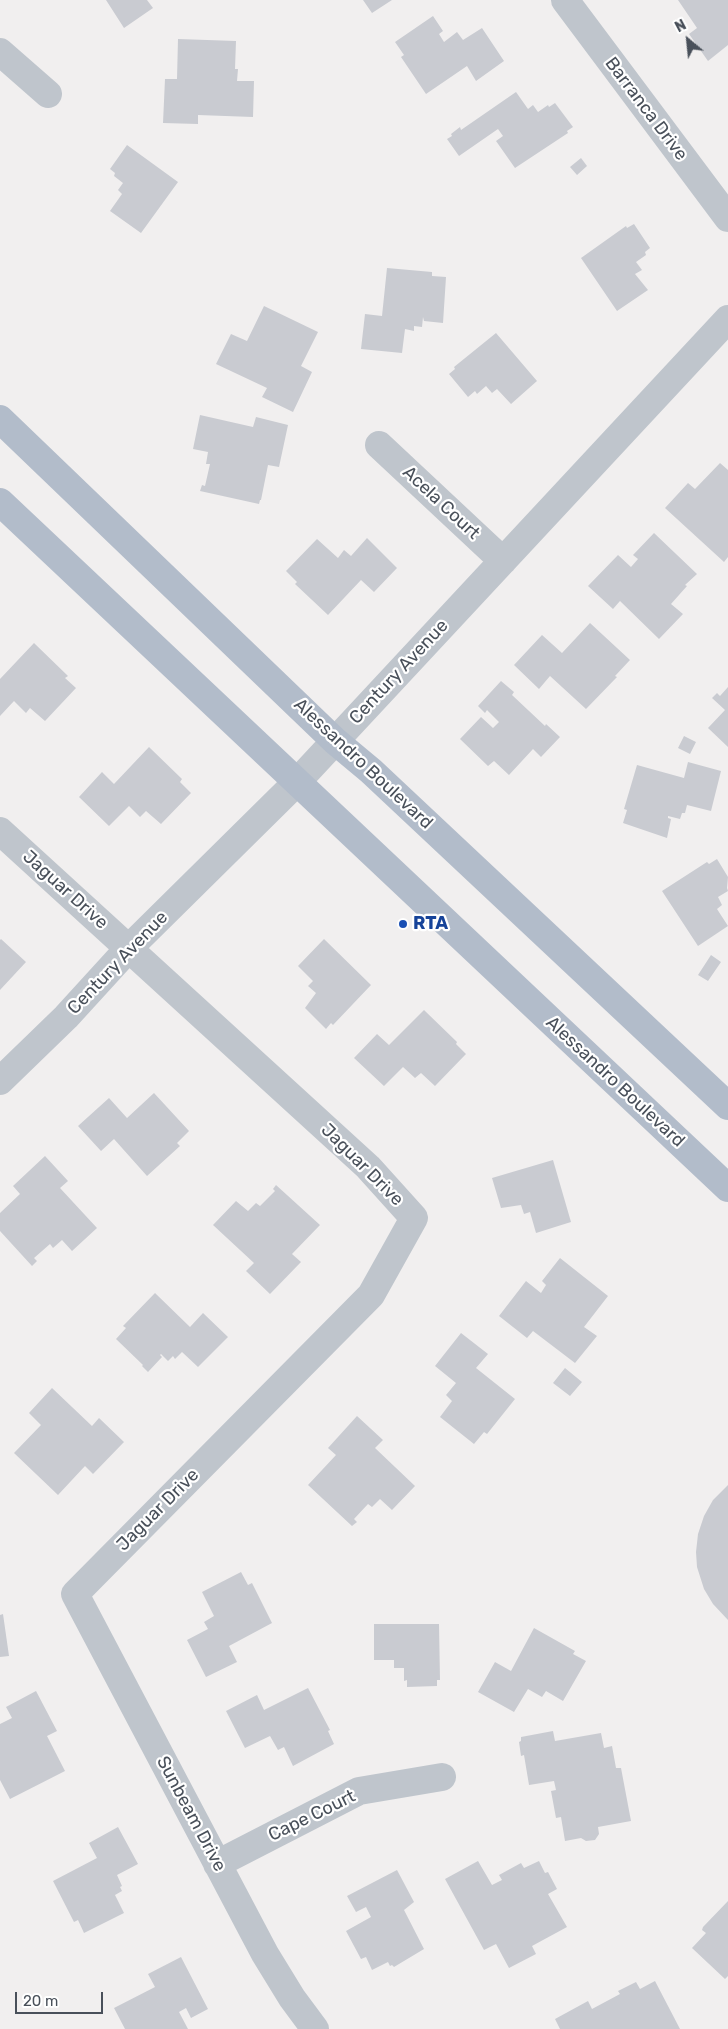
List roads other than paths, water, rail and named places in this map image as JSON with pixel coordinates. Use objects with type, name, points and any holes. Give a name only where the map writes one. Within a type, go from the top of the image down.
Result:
[{"type":"main road","name":"Alessandro Boulevard","points":[[0,419],[335,741],[371,771],[728,1106]]},
{"type":"main road","name":"Alessandro Boulevard","points":[[0,502],[296,783],[728,1188]]},
{"type":"street","name":"Barranca Drive","points":[[565,0],[728,218]]},
{"type":"street","points":[[0,52],[48,94]]},
{"type":"street","name":"Century Avenue","points":[[0,1081],[66,1016],[129,948],[296,783],[728,319]]},
{"type":"street","name":"Acela Court","points":[[379,445],[503,561]]},
{"type":"street","name":"Jaguar Drive","points":[[0,831],[368,1167],[414,1218],[370,1295],[75,1594]]},
{"type":"street","name":"Sunbeam Drive","points":[[75,1594],[265,1954],[292,1998],[315,2029]]},
{"type":"street","name":"Cape Court","points":[[217,1864],[359,1791],[442,1777]]},
{"type":"place","name":"RTA","points":[[403,924]]}]
